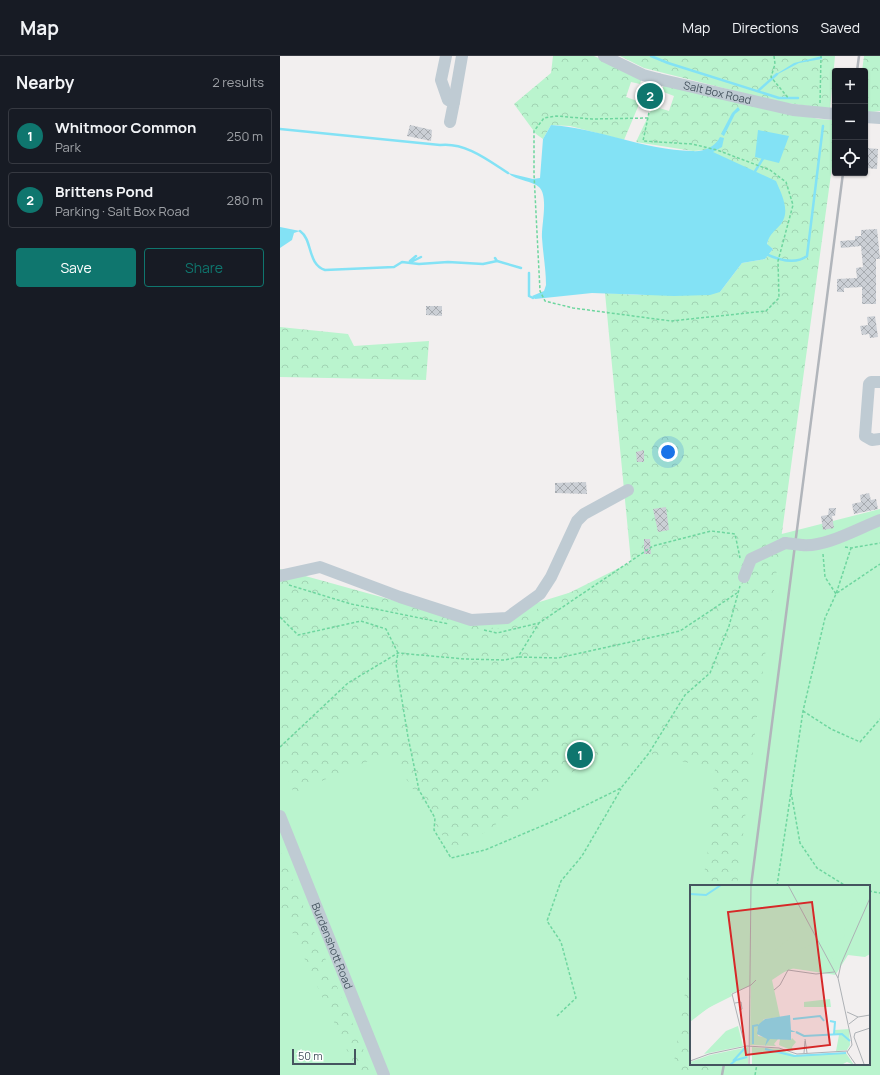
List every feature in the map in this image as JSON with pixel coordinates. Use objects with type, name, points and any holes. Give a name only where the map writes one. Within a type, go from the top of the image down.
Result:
[{"type":"street","points":[[446,56],[442,83],[448,100],[454,102]]},
{"type":"street","points":[[450,122],[462,56]]},
{"type":"street","name":"Salt Box Road","points":[[604,56],[644,75],[658,79],[793,110],[832,114]]},
{"type":"street","points":[[653,93],[658,79]]},
{"type":"street","points":[[868,117],[880,119]]},
{"type":"street","points":[[880,382],[871,382],[869,384],[865,436],[872,440],[880,439]]},
{"type":"street","points":[[284,580],[320,567],[400,597],[471,620],[507,618],[540,594],[551,577],[578,521],[584,514],[628,490]]},
{"type":"street","points":[[744,577],[751,559],[785,543],[809,546],[822,543],[880,520]]},
{"type":"street","name":"Burdenshott Road","points":[[280,816],[384,1075]]},
{"type":"path","points":[[774,56],[775,64],[772,77],[788,96]]},
{"type":"path","points":[[820,113],[821,56]]},
{"type":"path","points":[[648,118],[592,119],[556,116],[544,118],[534,131],[534,189],[540,291],[545,301],[574,308],[671,321],[766,311],[779,298],[778,261],[793,205],[786,182],[770,170],[716,150],[692,144],[643,142],[648,118],[653,93]]},
{"type":"path","points":[[518,657],[539,624],[652,546],[711,531],[734,534],[744,577],[737,593],[730,626],[710,673],[684,695],[649,753],[621,788],[582,856],[561,881],[547,921],[561,942],[576,998],[558,1016]]},
{"type":"path","points":[[822,543],[825,577],[836,594]]},
{"type":"path","points":[[844,547],[851,548],[880,543]]},
{"type":"path","points":[[777,885],[790,790],[803,711],[825,618],[836,594],[851,548]]},
{"type":"path","points":[[836,594],[880,564]]},
{"type":"path","points":[[284,580],[351,604],[451,625]]},
{"type":"path","points":[[280,747],[348,683],[398,653],[465,659],[505,660],[518,657],[558,658],[680,631],[737,593]]},
{"type":"path","points":[[280,617],[298,635],[361,621],[386,629],[398,653],[396,664],[405,722],[419,790],[435,818],[434,830],[451,858],[485,850],[556,820],[621,788]]},
{"type":"path","points":[[482,630],[497,632],[539,624]]},
{"type":"path","points":[[803,711],[831,729],[860,742],[880,719]]},
{"type":"path","points":[[790,790],[800,843],[817,868],[844,885]]},
{"type":"path","points":[[870,891],[880,893]]},
{"type":"path","points":[[755,1075],[757,1065]]},
{"type":"green space","points":[[553,56],[594,56],[642,77],[640,84],[631,82],[626,97],[640,102],[624,140],[570,126],[551,125],[543,139],[536,134],[514,104],[551,73]]},
{"type":"green space","points":[[620,56],[835,56],[834,68],[832,68],[830,109],[779,102],[644,68]]},
{"type":"green space","points":[[864,56],[880,56],[880,111],[868,113],[868,68],[862,68]]},
{"type":"green space","points":[[664,85],[819,119],[832,120],[832,167],[759,700],[737,885],[702,885],[708,850],[715,769],[612,745],[454,853],[389,752],[294,793],[280,761],[280,569],[497,629],[631,562],[605,293],[638,295],[720,292],[742,263],[765,259],[773,249],[767,245],[769,235],[782,222],[704,150],[693,151],[636,142],[653,106],[669,111],[674,96],[661,91]]},
{"type":"green space","points":[[280,327],[348,334],[354,346],[429,341],[426,380],[280,377]]},
{"type":"green space","points":[[880,509],[880,1075],[280,1075],[280,576],[468,624],[659,565]]},
{"type":"green space","points":[[280,850],[374,1075],[354,1075],[353,1063],[280,906]]},
{"type":"green space","points":[[690,961],[690,1065],[713,1065],[712,1075],[672,1075]]},
{"type":"water","points":[[822,56],[822,59],[799,63],[778,74],[794,63]]},
{"type":"water","points":[[738,107],[740,110],[735,114],[724,136],[721,134],[732,113]]},
{"type":"water","points":[[551,125],[586,130],[674,150],[701,151],[715,144],[720,137],[724,138],[722,147],[713,152],[776,181],[784,202],[785,213],[781,224],[772,233],[768,240],[767,244],[773,249],[765,259],[742,263],[720,292],[710,295],[674,296],[592,293],[535,299],[532,296],[544,291],[546,285],[542,238],[544,197],[539,187],[533,183],[516,178],[508,173],[533,179],[540,178],[543,139]]},
{"type":"water","points":[[758,130],[789,136],[779,163],[755,157]]},
{"type":"water","points":[[280,227],[300,231],[294,233],[292,240],[280,248]]},
{"type":"building","points":[[410,125],[432,130],[431,141],[407,136]]},
{"type":"building","points":[[868,148],[878,149],[877,169],[868,168]]},
{"type":"building","points":[[877,229],[880,259],[876,259],[876,304],[862,304],[862,287],[844,288],[844,292],[837,292],[837,279],[857,278],[856,268],[863,267],[861,246],[841,248],[840,241],[855,240],[855,236],[861,236],[861,230]]},
{"type":"building","points":[[426,306],[442,306],[442,316],[426,315]]},
{"type":"building","points":[[875,316],[878,337],[870,338],[869,334],[862,335],[860,326],[868,325],[867,317]]},
{"type":"building","points":[[644,450],[644,462],[637,462],[636,452]]},
{"type":"building","points":[[586,482],[587,494],[555,493],[555,483]]},
{"type":"building","points":[[869,493],[871,500],[876,499],[878,509],[854,514],[852,504],[861,502],[860,495]]},
{"type":"building","points":[[666,507],[669,530],[658,532],[653,509]]},
{"type":"building","points":[[829,508],[836,508],[835,516],[832,516],[834,528],[823,530],[821,516],[828,515]]},
{"type":"building","points":[[644,539],[650,539],[651,554],[644,554]]},
{"type":"waterway","points":[[651,56],[668,63],[779,98],[798,98]]},
{"type":"waterway","points":[[758,91],[777,74]]},
{"type":"waterway","points":[[766,254],[787,261],[802,259],[807,256],[823,126]]},
{"type":"waterway","points":[[280,129],[458,146],[476,153],[508,173]]},
{"type":"waterway","points":[[754,173],[764,157]]},
{"type":"waterway","points":[[300,231],[307,240],[315,263],[325,270],[394,267],[402,262],[419,264],[448,262],[483,264],[497,261]]},
{"type":"waterway","points":[[410,261],[416,256]]},
{"type":"waterway","points":[[411,262],[421,257]]},
{"type":"waterway","points":[[495,258],[497,261],[521,268]]},
{"type":"waterway","points":[[529,273],[529,296],[533,298]]},
{"type":"railway","points":[[857,68],[859,56]]},
{"type":"railway","points":[[751,885],[843,176]]},
{"type":"railway","points":[[722,1075],[724,1065]]},
{"type":"place","name":"Brittens Pond","points":[[650,96]]},
{"type":"place","name":"Whitmoor Common","points":[[580,755]]}]
